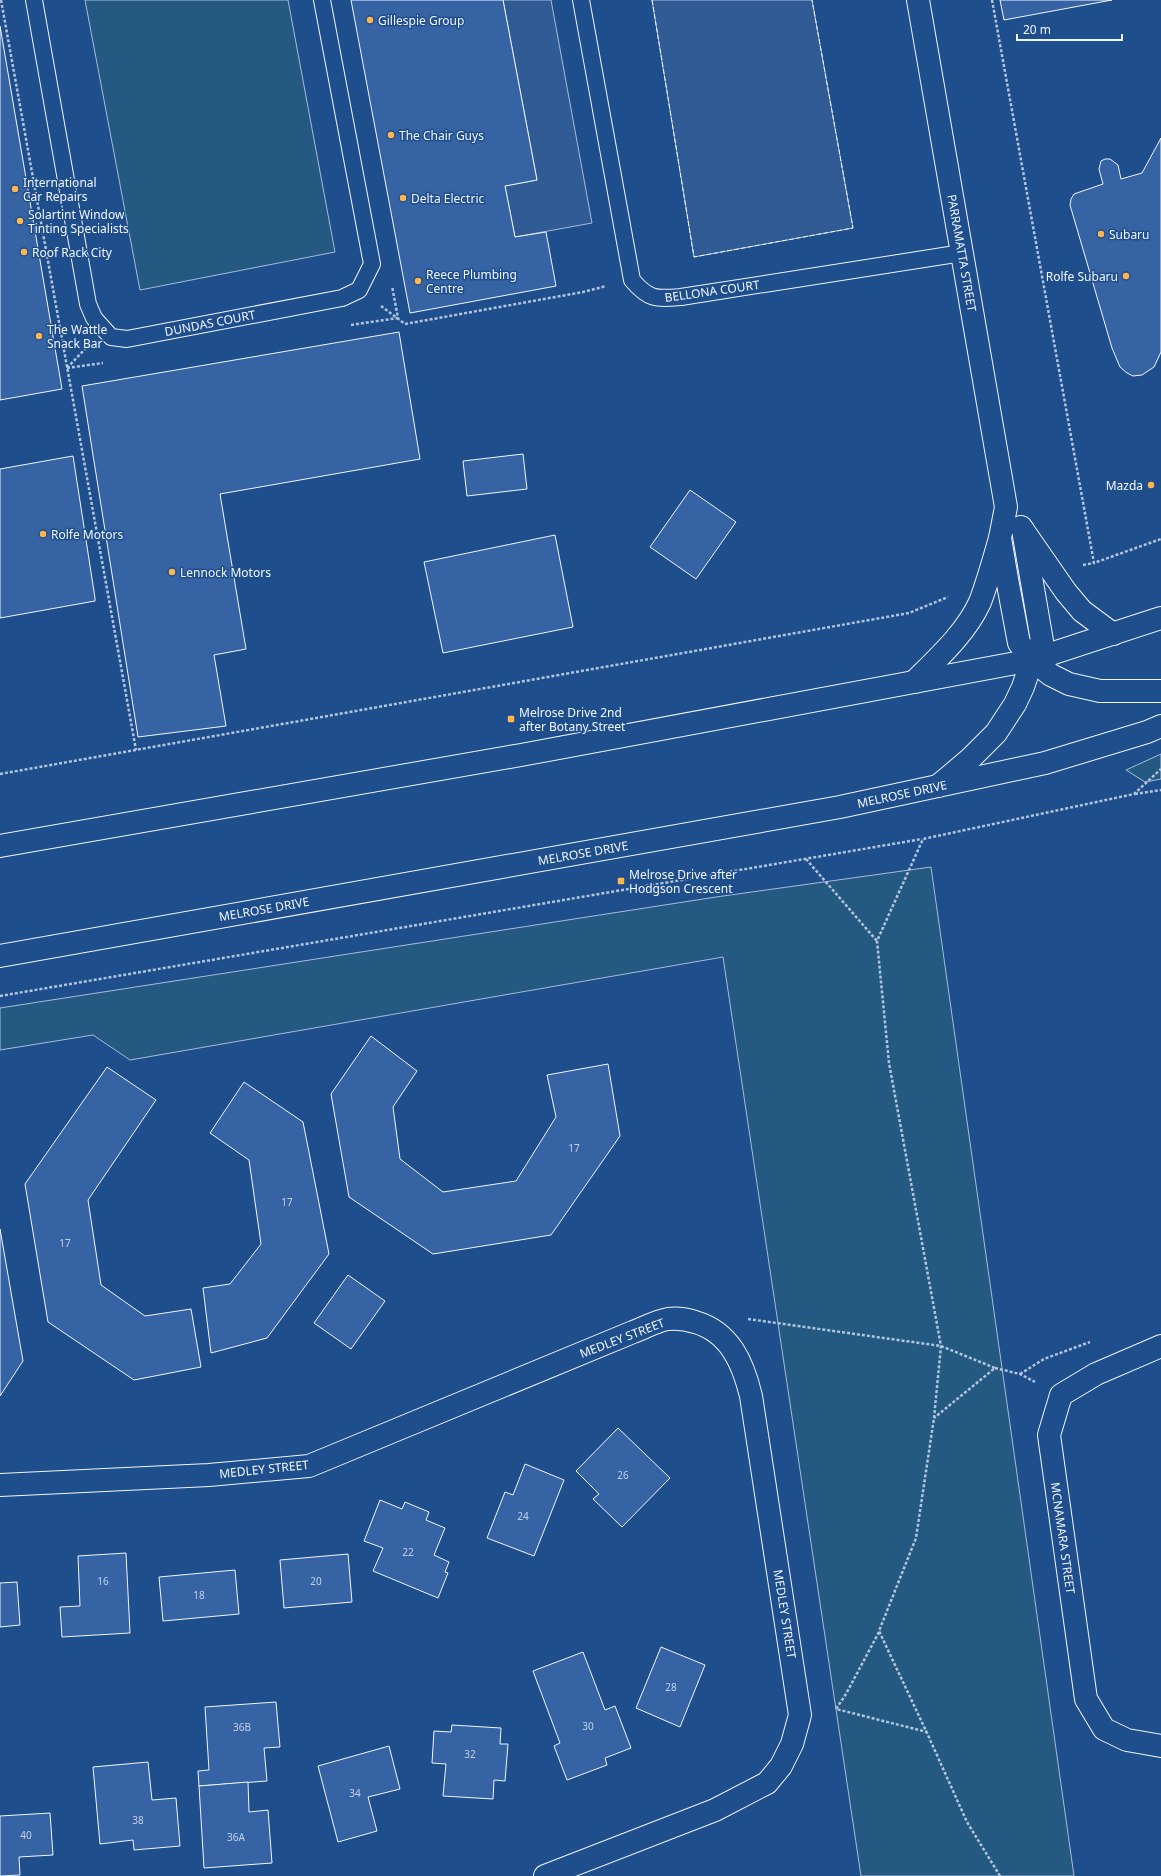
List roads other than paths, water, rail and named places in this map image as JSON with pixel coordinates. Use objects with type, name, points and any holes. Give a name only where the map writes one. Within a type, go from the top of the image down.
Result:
[{"type":"street","name":"PARRAMATTA STREET","points":[[918,0],[1006,507],[1000,538],[1019,643],[1032,660],[1051,675],[1069,684],[1100,691],[1161,691]]},
{"type":"street","name":"PARRAMATTA STREET","points":[[938,786],[970,759],[996,733],[1015,704],[1023,687],[1032,660],[1042,640],[1023,530],[1006,507]]},
{"type":"street","points":[[1023,530],[1082,611],[1113,634]]},
{"type":"street","points":[[914,682],[961,632],[979,602],[991,572],[1000,538]]},
{"type":"street","points":[[0,846],[513,756],[1032,660],[1161,618]]},
{"type":"street","name":"MELROSE DRIVE","points":[[0,956],[840,807],[1045,763],[1147,732],[1161,726]]},
{"type":"street","name":"MEDLEY STREET","points":[[0,1485],[208,1475],[309,1466],[667,1319],[683,1319],[714,1329],[725,1339],[736,1354],[746,1374],[751,1396],[800,1715],[792,1744],[781,1766],[767,1783],[715,1810],[545,1876]]},
{"type":"street","name":"MCNAMARA STREET","points":[[1161,1346],[1096,1374],[1061,1395],[1048,1435],[1086,1699],[1104,1730],[1127,1740],[1161,1746]]},
{"type":"lane","name":"DUNDAS COURT","points":[[34,0],[88,304],[94,318],[111,336],[127,339],[342,298],[359,290],[372,264],[322,0]]},
{"type":"lane","name":"BELLONA COURT","points":[[580,0],[632,280],[642,292],[658,299],[681,297],[962,254]]},
{"type":"place","name":"Gillespie Group","points":[[370,20]]},
{"type":"place","name":"The Chair Guys","points":[[391,135]]},
{"type":"place","name":"International Car Repairs","points":[[15,189]]},
{"type":"place","name":"Delta Electric","points":[[403,198]]},
{"type":"place","name":"Solartint Window Tinting Specialists","points":[[20,221]]},
{"type":"place","name":"Subaru","points":[[1101,234]]},
{"type":"place","name":"Roof Rack City","points":[[24,252]]},
{"type":"place","name":"Rolfe Subaru","points":[[1126,276]]},
{"type":"place","name":"Reece Plumbing Centre","points":[[418,281]]},
{"type":"place","name":"The Wattle Snack Bar","points":[[39,336]]},
{"type":"place","name":"Mazda","points":[[1151,485]]},
{"type":"place","name":"Rolfe Motors","points":[[43,534]]},
{"type":"place","name":"Lennock Motors","points":[[172,572]]},
{"type":"place","name":"Melrose Drive 2nd after Botany Street","points":[[511,719]]},
{"type":"place","name":"Melrose Drive after Hodgson Crescent","points":[[621,881]]}]
